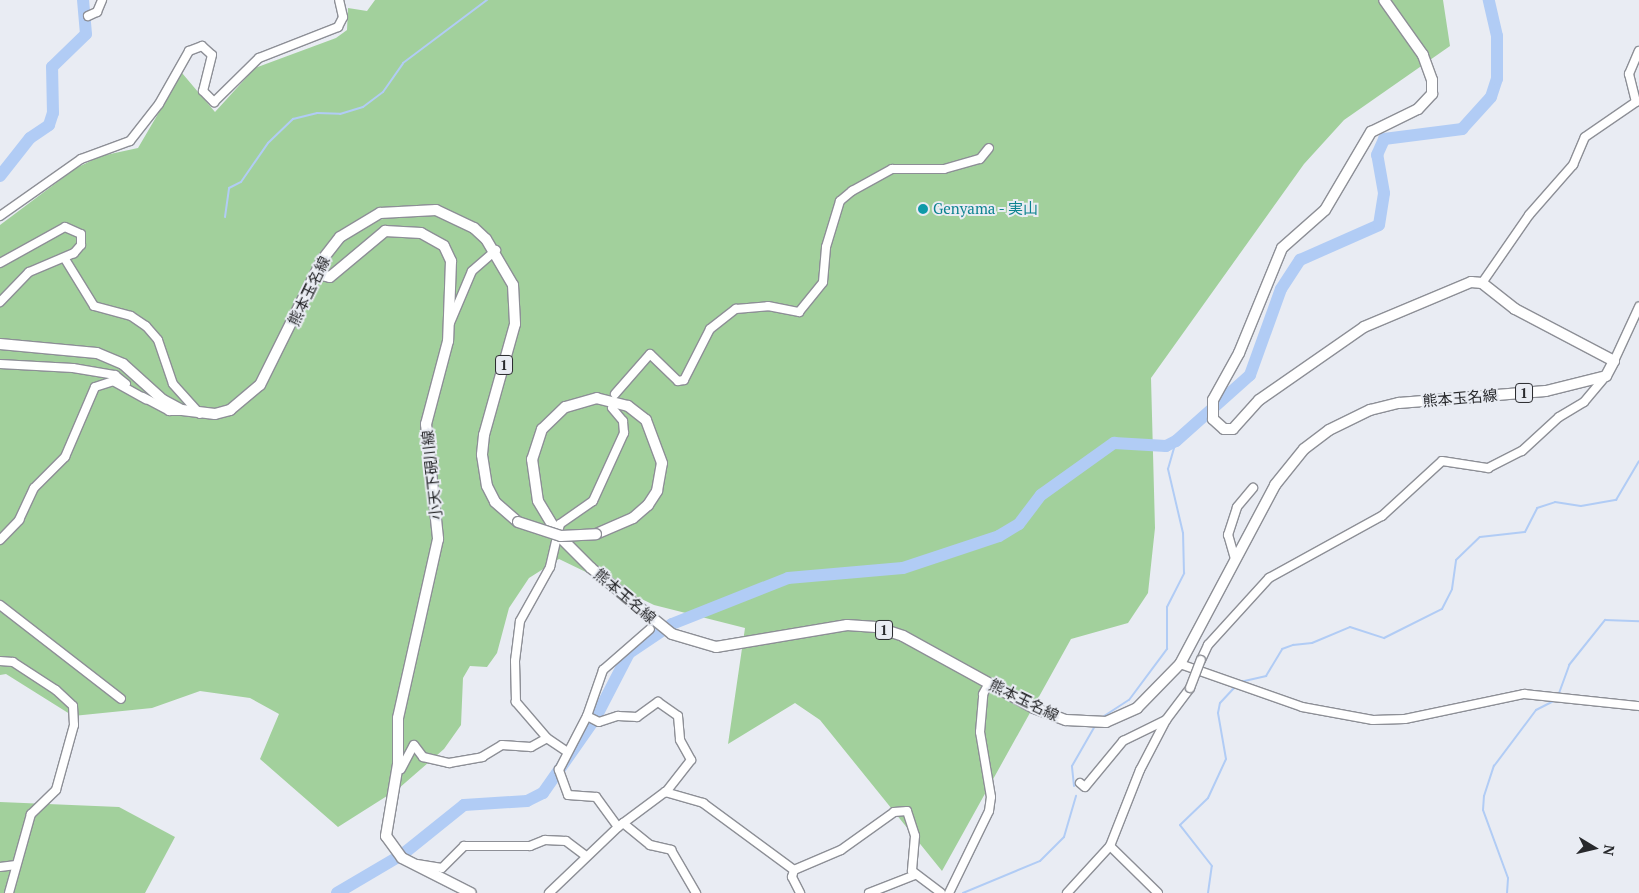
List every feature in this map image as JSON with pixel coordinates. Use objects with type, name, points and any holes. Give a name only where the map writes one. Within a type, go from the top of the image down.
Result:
[{"type":"main road","points":[[1384,0],[1423,55],[1432,80],[1432,94],[1418,108],[1371,132],[1325,210],[1282,248],[1271,267],[1256,318],[1212,411],[1217,425],[1233,429],[1259,400],[1364,327],[1471,282],[1482,283],[1515,309],[1614,361],[1606,376]]},
{"type":"main road","name":"熊本玉名線","points":[[0,344],[77,350],[116,360],[163,400],[200,414],[230,410],[260,385],[317,274],[340,236],[380,213],[422,209],[455,218],[474,228],[496,250],[512,285],[516,324],[484,436],[484,472],[496,502],[518,522],[561,536],[596,534],[633,518],[648,505],[656,491],[662,463],[646,420],[628,406],[596,398],[565,407],[549,418],[535,442],[532,480],[538,501],[559,536],[651,624],[672,634],[716,647],[847,625],[876,627],[903,636],[1034,708],[1079,721],[1106,722],[1138,708],[1180,664],[1235,559],[1290,465],[1339,424],[1399,404],[1546,391],[1606,376]]},
{"type":"main road","name":"小天下硯川線","points":[[317,274],[330,277],[385,231],[421,233],[444,246],[452,261],[450,323],[427,412],[438,539],[423,622],[398,718],[396,775],[386,822],[386,836],[399,856],[440,873],[471,893]]},
{"type":"street","points":[[88,16],[97,12],[102,0]]},
{"type":"street","points":[[0,216],[81,158],[114,146],[138,134],[188,51],[202,46],[212,55],[203,91],[209,102],[214,102],[259,58],[338,27],[343,17],[340,0]]},
{"type":"street","points":[[1482,283],[1529,215],[1573,165],[1586,137],[1636,102],[1629,74],[1639,51]]},
{"type":"street","points":[[615,394],[650,354],[678,381],[684,380],[710,329],[736,309],[768,306],[799,312],[823,282],[829,238],[840,201],[852,191],[892,169],[944,169],[980,159],[989,148]]},
{"type":"street","points":[[0,263],[65,226],[76,229],[82,241],[65,259],[43,263],[29,272],[0,302]]},
{"type":"street","points":[[450,323],[472,271],[496,250]]},
{"type":"street","points":[[65,259],[94,306],[131,316],[146,326],[158,340],[173,384],[200,414]]},
{"type":"street","points":[[1614,361],[1639,307]]},
{"type":"street","points":[[0,364],[115,375],[146,399]]},
{"type":"street","points":[[1066,893],[1110,846],[1140,770],[1166,720],[1190,688],[1208,645],[1269,578],[1382,516],[1434,466],[1452,460],[1488,468],[1522,451],[1559,417],[1584,402],[1606,376]]},
{"type":"street","points":[[0,540],[19,520],[34,488],[65,457],[95,387],[113,381],[169,411],[200,414]]},
{"type":"street","points":[[566,751],[547,738],[516,702],[512,687],[520,621],[550,567],[559,536],[560,524],[593,501],[624,433],[623,421],[612,408]]},
{"type":"street","points":[[1235,559],[1228,535],[1238,507],[1253,488]]},
{"type":"street","points":[[0,605],[121,698]]},
{"type":"street","points":[[651,624],[603,670],[588,717],[566,751],[558,770],[568,795],[598,798],[620,825],[650,845],[671,850],[696,893]]},
{"type":"street","points":[[0,661],[31,672],[73,706],[74,724],[60,781],[51,797],[34,807],[9,893]]},
{"type":"street","points":[[1180,664],[1216,679],[1302,707],[1388,720],[1492,699],[1547,694],[1639,706]]},
{"type":"street","points":[[949,893],[989,811],[991,797],[980,732],[989,683]]},
{"type":"street","points":[[549,893],[620,825],[666,792],[691,760],[680,740],[678,716],[658,702],[638,717],[618,716],[598,722],[588,717]]},
{"type":"street","points":[[1080,783],[1085,788],[1124,741],[1166,720]]},
{"type":"street","points":[[401,769],[414,745],[423,758],[449,763],[482,756],[502,745],[531,747],[547,738]]},
{"type":"street","points":[[666,792],[703,803],[794,870]]},
{"type":"street","points":[[794,870],[841,850],[873,824],[901,811],[910,815],[914,824],[909,864],[915,875],[941,893]]},
{"type":"street","points":[[440,873],[471,845],[530,846],[556,840],[566,841],[586,856]]},
{"type":"street","points":[[1110,846],[1158,893]]},
{"type":"street","points":[[0,867],[16,865]]},
{"type":"street","points":[[794,870],[792,877],[800,893]]},
{"type":"street","points":[[869,893],[915,875]]},
{"type":"green space","points":[[375,0],[1443,0],[1450,46],[1344,120],[1304,164],[1151,378],[1155,528],[1148,593],[1128,623],[1071,639],[942,871],[820,720],[795,703],[728,744],[745,628],[654,605],[559,559],[529,578],[509,608],[497,653],[487,667],[470,666],[463,678],[461,725],[444,749],[398,789],[338,827],[260,759],[279,714],[250,698],[200,691],[152,708],[73,716],[6,674],[0,675],[0,225],[76,168],[101,156],[138,148],[182,73],[215,112],[255,68],[336,38],[347,30],[348,8],[367,11]],"holes":[[[398,206],[430,207],[344,229],[363,217]]]},
{"type":"green space","points":[[0,802],[119,807],[175,837],[145,893],[0,893]]},
{"type":"waterway","points":[[0,176],[30,138],[49,125],[53,113],[52,67],[86,34],[83,0]]},
{"type":"waterway","points":[[225,217],[229,188],[241,182],[268,143],[293,119],[317,113],[340,114],[363,107],[383,92],[403,63],[487,0]]},
{"type":"waterway","points":[[337,893],[403,854],[464,805],[527,801],[543,793],[596,717],[629,653],[672,624],[788,578],[903,568],[999,536],[1019,524],[1041,495],[1114,443],[1166,446],[1176,441],[1250,375],[1281,289],[1300,260],[1379,225],[1384,193],[1377,155],[1384,139],[1462,129],[1491,97],[1497,79],[1497,36],[1489,0]]},
{"type":"waterway","points":[[1101,718],[1129,700],[1167,649],[1167,607],[1184,573],[1183,533],[1168,469],[1176,441]]},
{"type":"waterway","points":[[1240,682],[1266,676],[1282,649],[1293,645],[1312,643],[1350,627],[1384,638],[1442,609],[1452,589],[1456,560],[1480,537],[1525,532],[1537,508],[1555,502],[1581,506],[1616,500],[1639,461]]},
{"type":"waterway","points":[[1558,696],[1569,665],[1605,620],[1639,621]]},
{"type":"waterway","points":[[1208,893],[1212,866],[1180,825],[1208,798],[1226,759],[1218,713],[1220,703],[1237,685]]},
{"type":"waterway","points":[[1507,893],[1508,878],[1483,810],[1484,796],[1494,766],[1536,710],[1556,700]]},
{"type":"waterway","points":[[1074,786],[1072,766],[1095,726]]},
{"type":"waterway","points":[[963,893],[1040,861],[1064,837],[1076,796]]},
{"type":"place","name":"Genyama - 実山","points":[[923,209]]}]
